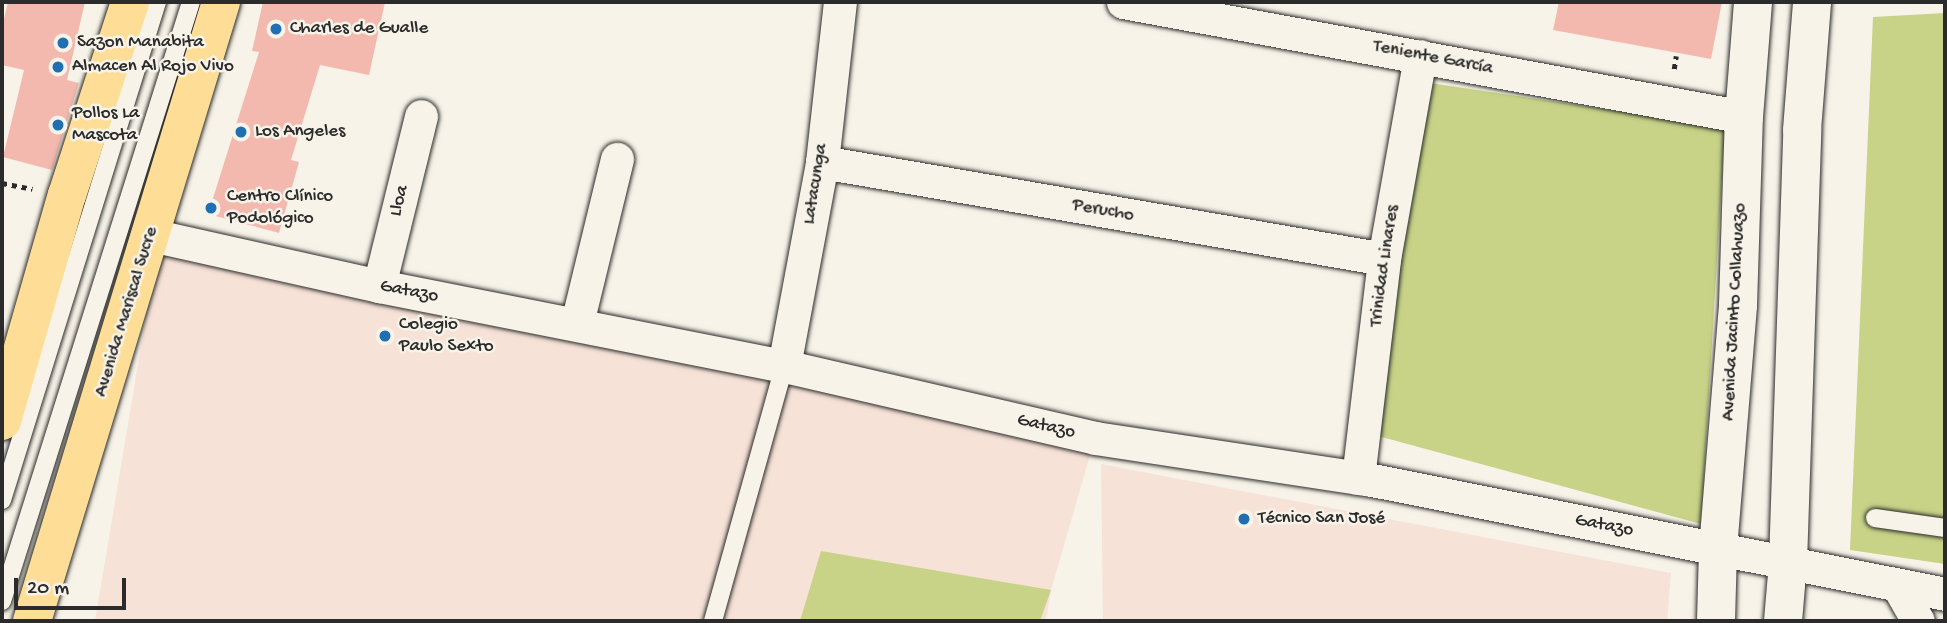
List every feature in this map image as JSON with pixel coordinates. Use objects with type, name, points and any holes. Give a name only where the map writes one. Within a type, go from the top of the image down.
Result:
[{"type":"main road","points":[[2,421],[67,195],[130,2]]},
{"type":"main road","name":"Avenida Mariscal Sucre","points":[[32,621],[221,2]]},
{"type":"street","name":"Latacunga","points":[[784,366],[822,162],[840,2]]},
{"type":"street","name":"Teniente García","points":[[1123,2],[1744,117]]},
{"type":"street","name":"Avenida Jacinto Collahuazo","points":[[1716,621],[1718,549],[1738,305],[1744,117],[1753,2]]},
{"type":"street","points":[[1783,621],[1788,563],[1802,130],[1812,2]]},
{"type":"street","name":"Trinidad Linares","points":[[1358,478],[1384,259],[1420,56]]},
{"type":"street","name":"Lloa","points":[[379,286],[421,116]]},
{"type":"street","points":[[577,323],[617,159]]},
{"type":"street","name":"Perucho","points":[[822,162],[1384,259]]},
{"type":"street","name":"Gatazo","points":[[151,235],[379,286],[784,366],[1095,438],[1358,478],[1945,594]]},
{"type":"street","points":[[1899,586],[1919,621]]},
{"type":"lane","points":[[2,500],[157,2]]},
{"type":"lane","points":[[2,601],[191,2]]},
{"type":"lane","points":[[713,621],[784,366]]},
{"type":"lane","points":[[1875,518],[1945,528]]},
{"type":"shaded area","name":"Colegio Paulo Sexto","points":[[160,233],[1095,438],[1051,590],[1046,621],[95,621]]},
{"type":"shaded area","name":"Técnico San José","points":[[1101,464],[1671,573],[1667,621],[1103,621]]},
{"type":"green space","points":[[1945,13],[1945,564],[1850,550],[1873,17]]},
{"type":"green space","points":[[1423,82],[1725,127],[1701,524],[1367,433]]},
{"type":"green space","points":[[821,551],[1051,590],[1040,621],[800,621]]},
{"type":"building","points":[[8,2],[85,2],[67,80],[79,83],[52,170],[3,157],[24,70],[2,65],[2,27]]},
{"type":"building","points":[[263,2],[385,2],[369,75],[320,65],[291,160],[299,162],[279,233],[208,214],[259,52],[252,51]]},
{"type":"building","points":[[1559,2],[1722,2],[1711,59],[1553,30]]},
{"type":"place","name":"Charles de Gualle","points":[[276,29]]},
{"type":"place","name":"Sazon Manabita","points":[[63,43]]},
{"type":"place","name":"Almacen Al Rojo Vivo","points":[[58,67]]},
{"type":"place","name":"Pollos La Mascota","points":[[58,125]]},
{"type":"place","name":"Los Angeles","points":[[241,132]]},
{"type":"place","name":"Centro Clínico Podológico","points":[[211,208]]},
{"type":"place","name":"Colegio Paulo Sexto","points":[[385,336]]},
{"type":"place","name":"Técnico San José","points":[[1244,519]]}]
